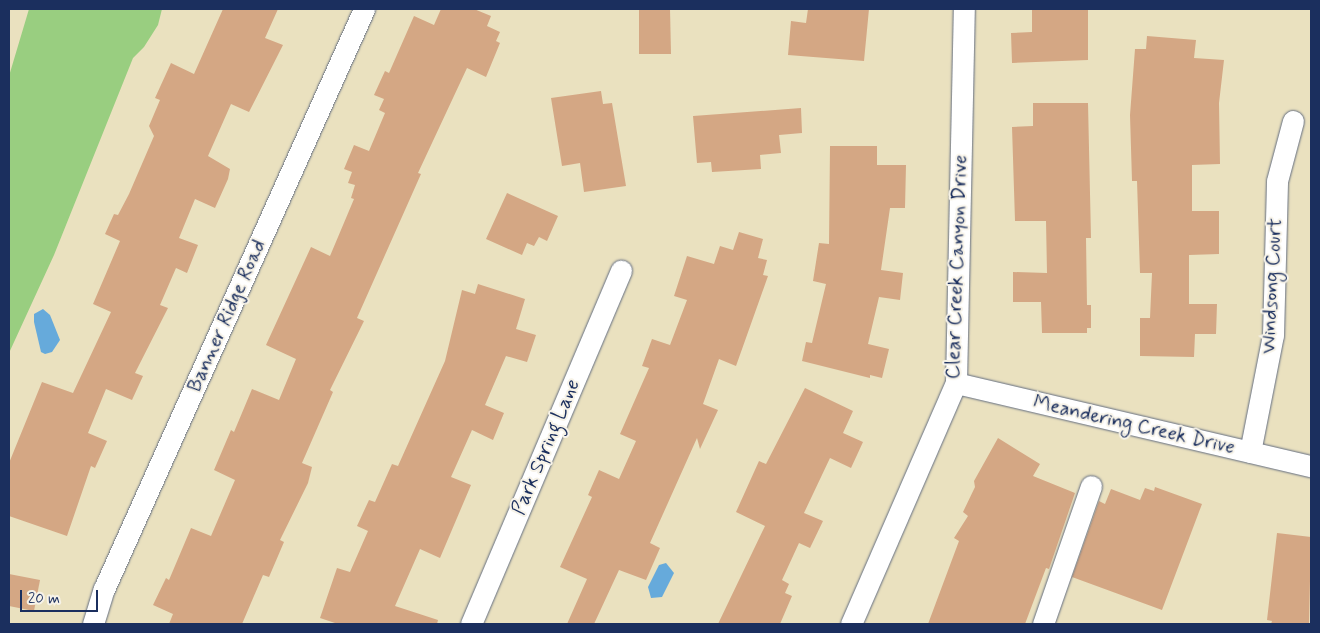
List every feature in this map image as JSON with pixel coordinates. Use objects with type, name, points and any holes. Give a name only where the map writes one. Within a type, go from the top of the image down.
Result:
[{"type":"street","name":"Banner Ridge Road","points":[[93,624],[104,589],[364,9]]},
{"type":"street","name":"Clear Creek Canyon Drive","points":[[851,624],[956,383],[964,9]]},
{"type":"street","name":"Windsong Court","points":[[1250,452],[1273,335],[1277,181],[1293,121]]},
{"type":"street","name":"Park Spring Lane","points":[[472,624],[622,270]]},
{"type":"street","name":"Meandering Creek Drive","points":[[956,383],[1311,466]]},
{"type":"street","points":[[1043,624],[1091,486]]},
{"type":"green space","points":[[29,9],[162,9],[158,25],[144,47],[133,58],[54,255],[9,353],[9,76]]},
{"type":"water","points":[[43,309],[50,315],[60,340],[52,352],[45,354],[41,352],[34,322],[34,314]]},
{"type":"water","points":[[666,563],[674,573],[662,597],[651,598],[648,587],[659,565]]},
{"type":"building","points":[[223,9],[278,9],[265,38],[283,45],[249,112],[231,104],[208,156],[230,169],[228,179],[215,208],[195,199],[179,238],[198,245],[187,273],[176,268],[160,305],[168,308],[135,373],[143,376],[132,400],[106,389],[88,433],[107,441],[95,468],[91,466],[67,536],[9,516],[9,463],[42,382],[73,393],[111,312],[93,304],[120,241],[105,234],[114,214],[118,215],[129,194],[154,136],[149,126],[160,100],[155,98],[171,63],[194,74]]},
{"type":"building","points":[[441,9],[474,9],[491,16],[487,26],[500,32],[496,41],[500,43],[486,77],[467,68],[418,173],[421,174],[357,318],[364,321],[330,390],[333,392],[302,463],[312,467],[308,483],[280,540],[284,542],[269,577],[263,575],[242,624],[169,624],[173,614],[153,605],[166,578],[169,580],[191,528],[211,536],[235,480],[214,470],[231,430],[234,432],[252,389],[279,400],[296,359],[266,345],[311,247],[330,256],[354,199],[351,198],[355,185],[348,183],[352,172],[344,169],[354,145],[369,151],[385,113],[379,110],[384,99],[374,95],[385,71],[389,73],[414,16],[434,25]]},
{"type":"building","points":[[639,9],[670,9],[671,54],[639,54]]},
{"type":"building","points":[[808,9],[869,9],[864,61],[788,55],[791,21],[806,23]]},
{"type":"building","points":[[1032,9],[1088,9],[1088,60],[1012,63],[1011,33],[1032,32]]},
{"type":"building","points":[[1147,36],[1196,40],[1194,58],[1224,60],[1219,103],[1220,164],[1192,165],[1192,211],[1219,211],[1219,254],[1189,255],[1189,304],[1217,304],[1216,334],[1195,334],[1194,357],[1140,356],[1140,318],[1150,318],[1152,273],[1140,273],[1137,181],[1132,181],[1130,115],[1135,49],[1146,49]]},
{"type":"building","points":[[601,91],[603,104],[612,103],[626,186],[584,192],[580,163],[562,166],[551,98]]},
{"type":"building","points":[[1033,103],[1088,103],[1091,238],[1086,238],[1087,305],[1091,305],[1091,328],[1087,328],[1087,333],[1042,333],[1041,302],[1013,302],[1013,272],[1047,273],[1046,221],[1015,221],[1012,127],[1033,126]]},
{"type":"building","points":[[801,108],[802,133],[779,135],[781,153],[760,155],[761,169],[712,172],[711,162],[697,163],[693,116]]},
{"type":"building","points":[[830,146],[877,146],[877,165],[906,165],[905,208],[890,208],[881,270],[903,273],[900,300],[879,297],[868,344],[889,349],[882,378],[870,375],[870,378],[802,361],[806,342],[812,343],[826,284],[813,281],[819,243],[829,244]]},
{"type":"building","points":[[507,193],[558,216],[547,241],[539,237],[534,246],[527,243],[522,255],[486,239]]},
{"type":"building","points":[[739,232],[763,239],[758,258],[767,260],[763,275],[768,276],[736,366],[719,359],[703,404],[718,410],[700,449],[697,438],[650,543],[660,548],[646,580],[619,570],[594,624],[567,624],[587,579],[560,567],[592,497],[588,495],[599,470],[619,479],[636,441],[620,434],[649,368],[642,366],[652,339],[670,345],[687,300],[674,296],[687,256],[714,264],[720,246],[733,250]]},
{"type":"building","points":[[478,284],[525,299],[516,329],[536,335],[527,362],[506,356],[485,405],[504,413],[493,440],[472,430],[451,477],[471,485],[440,558],[420,549],[395,606],[438,620],[437,624],[338,624],[320,618],[337,568],[350,572],[368,531],[357,526],[369,500],[375,502],[392,464],[398,466],[445,361],[462,290],[475,294]]},
{"type":"building","points":[[805,388],[853,411],[843,433],[863,442],[851,468],[830,458],[804,513],[823,521],[810,548],[799,543],[782,580],[789,584],[785,593],[792,596],[780,624],[718,624],[765,526],[736,512],[759,461],[766,464]]},
{"type":"building","points":[[998,438],[1040,464],[1033,476],[1075,493],[1049,569],[1046,568],[1025,624],[928,624],[959,541],[954,538],[968,516],[963,512],[975,487],[974,481]]},
{"type":"building","points":[[1155,487],[1202,504],[1162,610],[1072,577],[1099,501],[1105,504],[1111,489],[1140,500],[1145,488],[1154,491]]},
{"type":"building","points":[[1277,533],[1311,537],[1309,624],[1271,624],[1272,621],[1267,620]]},
{"type":"building","points":[[9,574],[40,580],[34,611],[9,606]]}]
